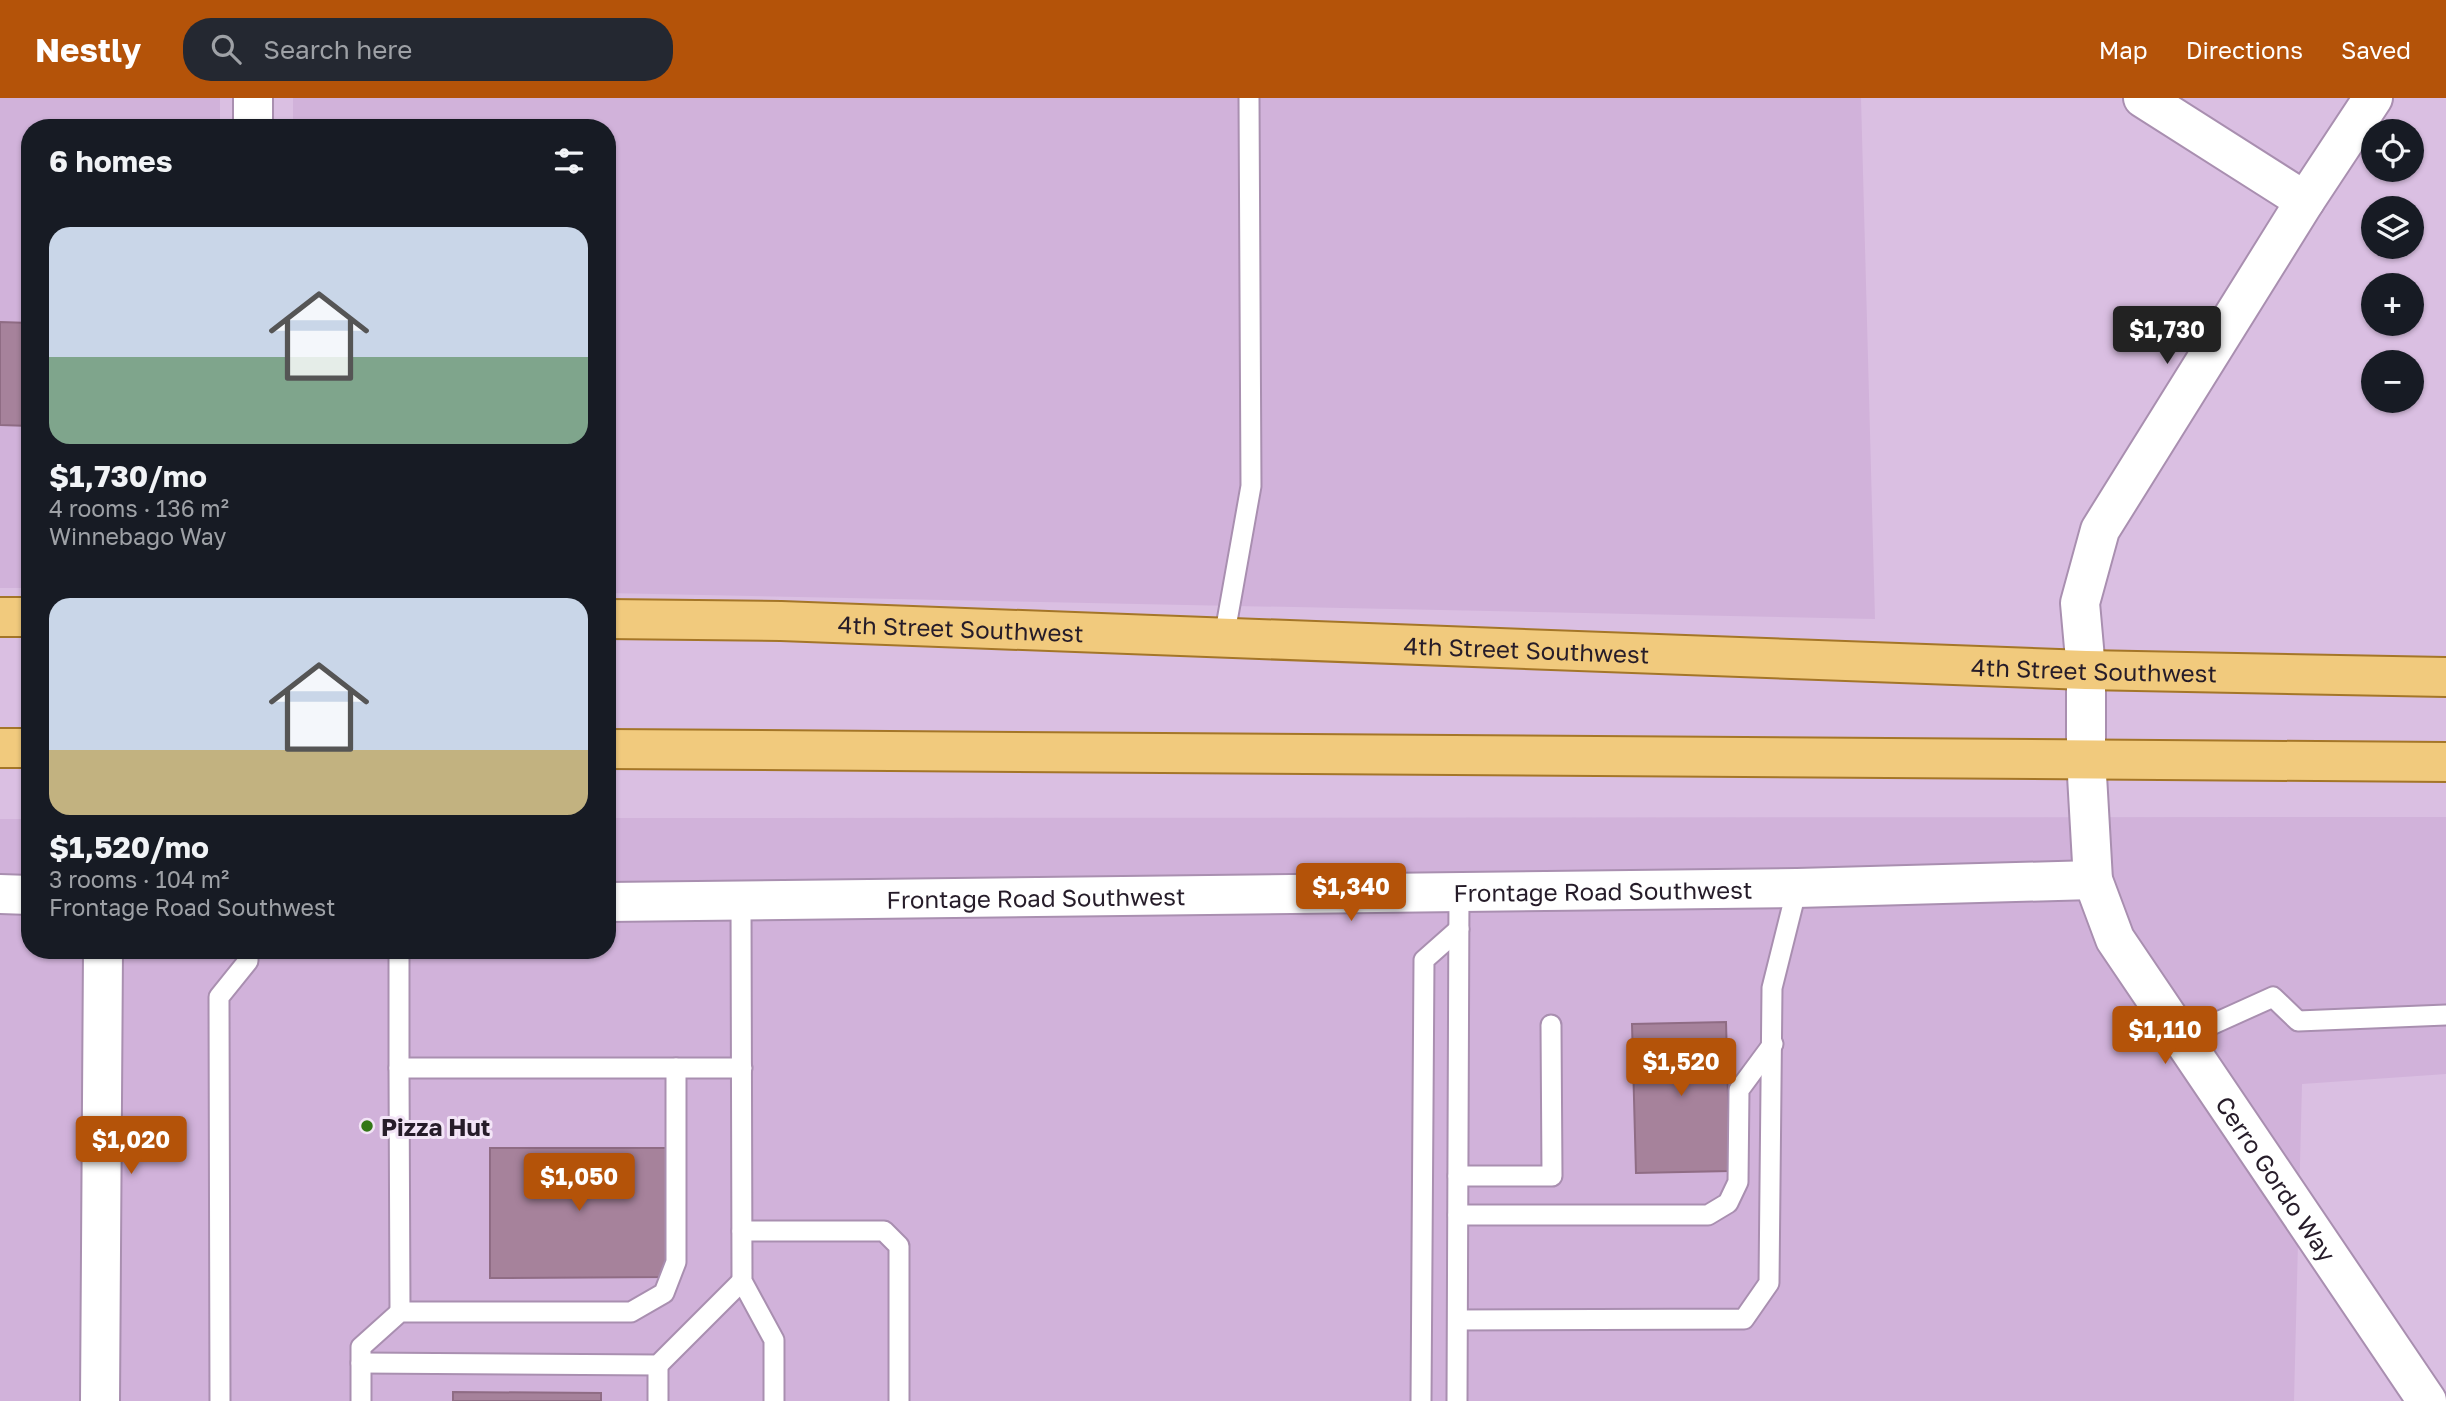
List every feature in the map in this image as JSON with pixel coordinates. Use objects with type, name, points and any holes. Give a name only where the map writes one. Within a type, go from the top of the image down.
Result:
[{"type":"main road","points":[[0,617],[21,617]]},
{"type":"main road","name":"4th Street Southwest","points":[[616,619],[781,621],[2086,670],[2446,677]]},
{"type":"main road","points":[[0,748],[21,748]]},
{"type":"main road","points":[[616,749],[2446,761]]},
{"type":"street","points":[[253,98],[253,119]]},
{"type":"street","points":[[2143,98],[2305,201]]},
{"type":"street","name":"Cerro Gordo Way","points":[[2373,98],[2305,201],[2100,530],[2080,603],[2086,670],[2086,758],[2093,880],[2115,939],[2427,1401]]},
{"type":"street","name":"Frontage Road Southwest","points":[[616,902],[741,901],[1459,910],[1797,888],[2093,880]]},
{"type":"street","points":[[0,894],[21,895]]},
{"type":"street","points":[[100,1401],[103,959]]},
{"type":"lane","points":[[1224,638],[1251,486],[1249,98]]},
{"type":"lane","points":[[1458,1320],[1744,1319],[1769,1283],[1772,988],[1797,888]]},
{"type":"lane","points":[[741,901],[742,1282],[774,1340],[774,1401]]},
{"type":"lane","points":[[1457,1401],[1459,910]]},
{"type":"lane","points":[[1421,1401],[1424,960],[1459,910]]},
{"type":"lane","points":[[219,1401],[219,997],[248,959]]},
{"type":"lane","points":[[399,959],[400,1312]]},
{"type":"lane","points":[[2182,1038],[2273,997],[2298,1021],[2446,1015]]},
{"type":"lane","points":[[1458,1176],[1552,1176],[1551,1025]]},
{"type":"lane","points":[[1458,1215],[1709,1215],[1728,1203],[1738,1182],[1739,1090],[1773,1044]]},
{"type":"lane","points":[[399,1068],[742,1068]]},
{"type":"lane","points":[[361,1401],[361,1347],[400,1312],[631,1312],[664,1293],[676,1262],[677,1068]]},
{"type":"lane","points":[[742,1231],[884,1231],[899,1246],[898,1401]]},
{"type":"lane","points":[[361,1363],[658,1364],[742,1282]]},
{"type":"lane","points":[[658,1364],[658,1401]]},
{"type":"shaded area","points":[[0,98],[220,98],[220,119],[21,119],[21,588],[0,588]]},
{"type":"shaded area","points":[[293,98],[1861,98],[1875,619],[616,593],[616,119],[293,119]]},
{"type":"shaded area","points":[[2446,817],[2446,1074],[2302,1084],[2294,1401],[0,1401],[0,819],[21,819],[21,959],[616,959],[616,818]]},
{"type":"building","points":[[0,322],[21,323],[21,426],[0,425]]},
{"type":"building","points":[[1726,1022],[1730,1171],[1636,1173],[1632,1024]]},
{"type":"building","points":[[490,1148],[667,1148],[668,1277],[490,1278]]},
{"type":"building","points":[[453,1392],[601,1393],[601,1401],[453,1401]]},
{"type":"place","name":"Pizza Hut","points":[[367,1126]]}]
